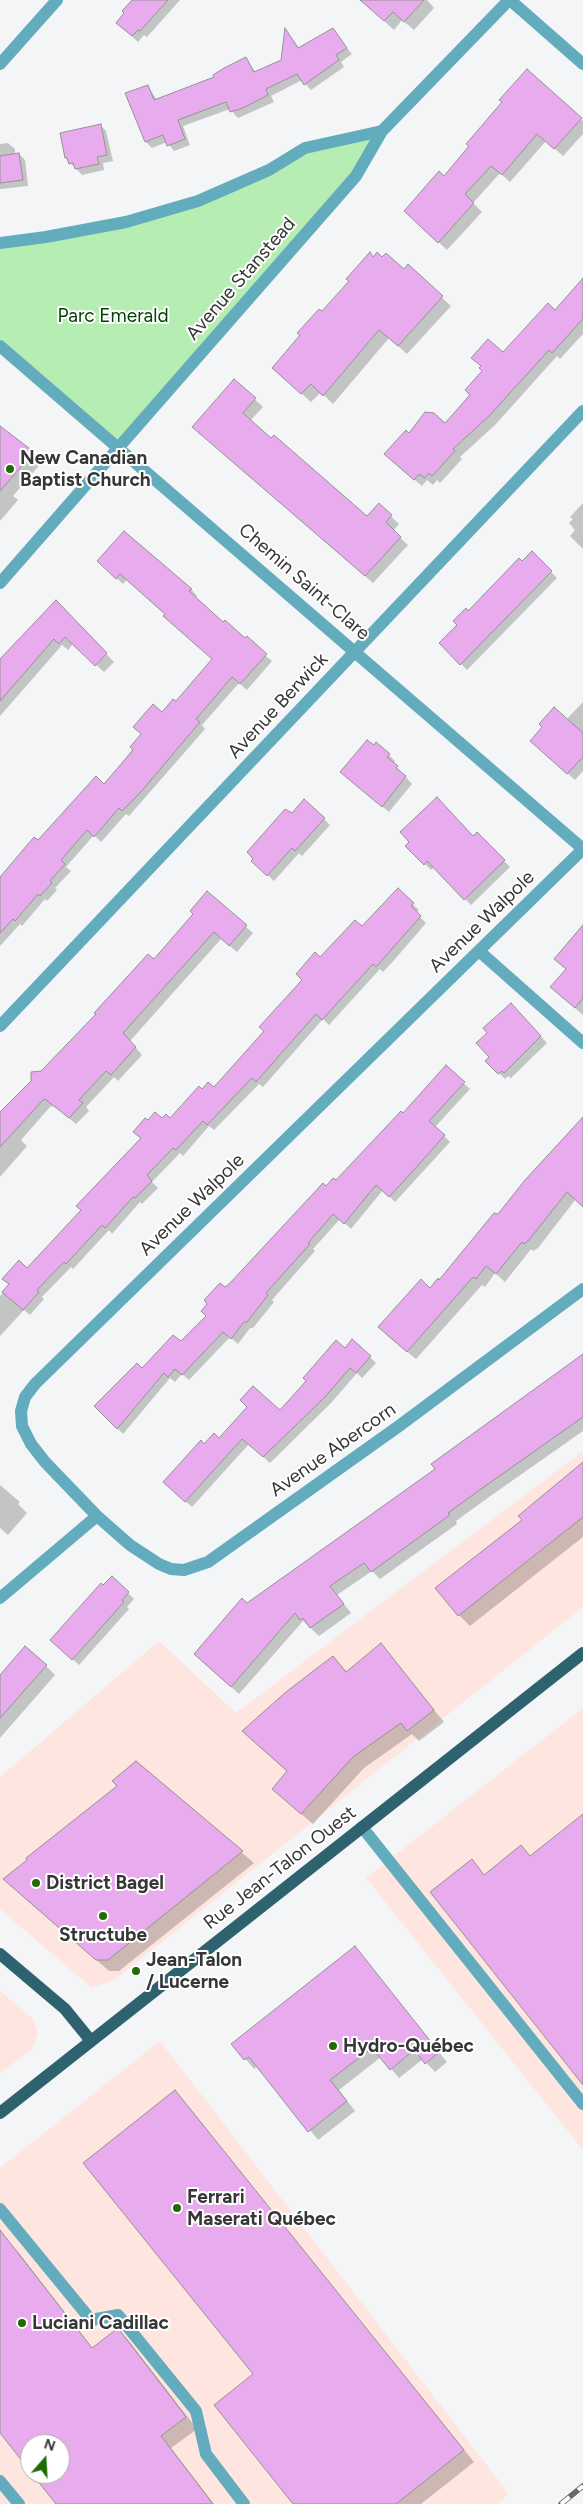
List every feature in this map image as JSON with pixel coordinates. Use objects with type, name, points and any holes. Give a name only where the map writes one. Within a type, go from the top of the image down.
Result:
[{"type":"main road","name":"Rue Jean-Talon Ouest","points":[[0,2112],[583,1653]]},
{"type":"main road","points":[[0,1954],[65,2010],[91,2042]]},
{"type":"street","points":[[0,64],[57,0]]},
{"type":"street","points":[[509,0],[583,64]]},
{"type":"street","name":"Avenue Stanstead","points":[[0,583],[356,176],[382,131],[509,0]]},
{"type":"street","points":[[0,243],[46,237],[126,222],[198,201],[269,170],[305,148],[382,131]]},
{"type":"street","name":"Chemin Saint-Clare","points":[[0,346],[583,849]]},
{"type":"street","name":"Avenue Berwick","points":[[0,1026],[583,411]]},
{"type":"street","name":"Avenue Walpole","points":[[97,1516],[56,1474],[31,1444],[22,1426],[21,1411],[25,1397],[35,1384],[583,849]]},
{"type":"street","points":[[479,951],[583,1043]]},
{"type":"street","name":"Avenue Abercorn","points":[[97,1516],[130,1545],[159,1564],[172,1569],[184,1570],[208,1562],[399,1426],[583,1289]]},
{"type":"street","points":[[0,1598],[97,1516]]},
{"type":"street","points":[[362,1827],[583,2104]]},
{"type":"street","points":[[0,2209],[91,2320],[118,2315],[196,2410],[206,2454],[244,2504]]},
{"type":"street","points":[[0,2481],[19,2504]]},
{"type":"shaded area","points":[[583,1451],[583,1607],[114,1980],[92,1988],[0,1909],[0,1777],[159,1641],[236,1713]]},
{"type":"shaded area","points":[[583,1708],[583,2150],[366,1878]]},
{"type":"shaded area","points":[[0,1991],[34,2020],[38,2034],[32,2049],[0,2073]]},
{"type":"shaded area","points":[[160,2041],[509,2494],[497,2504],[0,2504],[0,2168]]},
{"type":"green space","name":"Parc Emerald","points":[[382,131],[356,176],[119,448],[0,339],[0,243],[198,201],[305,148]]},
{"type":"building","points":[[132,0],[168,0],[140,31],[138,30],[132,36],[116,23],[124,13],[122,11]]},
{"type":"building","points":[[360,0],[424,0],[404,22],[393,12],[384,21]]},
{"type":"building","points":[[285,28],[298,48],[333,28],[347,48],[336,55],[339,60],[304,85],[297,74],[266,89],[268,95],[243,108],[230,112],[226,102],[178,120],[185,139],[167,146],[163,135],[145,142],[125,93],[148,85],[154,100],[214,77],[213,75],[224,68],[246,57],[254,72],[281,60]]},
{"type":"building","points":[[527,69],[582,118],[554,149],[537,134],[502,175],[491,166],[465,194],[474,203],[438,243],[404,211],[439,171],[444,176],[469,146],[466,144],[502,102],[499,100]]},
{"type":"building","points":[[101,124],[107,155],[97,157],[99,164],[75,169],[73,163],[69,164],[67,158],[65,158],[60,133]]},
{"type":"building","points":[[19,153],[23,180],[0,183],[0,156]]},
{"type":"building","points":[[370,252],[373,257],[377,252],[382,257],[386,253],[404,269],[408,264],[443,296],[398,346],[379,330],[323,396],[311,384],[301,394],[272,368],[300,335],[297,333],[319,309],[322,311],[349,281],[346,279]]},
{"type":"building","points":[[583,278],[583,319],[552,353],[549,350],[489,416],[453,449],[455,451],[432,476],[429,473],[425,478],[419,474],[414,480],[384,454],[406,430],[409,433],[425,412],[434,413],[445,423],[470,395],[465,390],[482,371],[479,368],[481,366],[471,358],[488,339],[503,352],[548,303],[555,310]]},
{"type":"building","points":[[234,379],[256,398],[243,413],[271,438],[274,435],[367,516],[379,503],[392,515],[386,522],[401,537],[365,576],[192,427]]},
{"type":"building","name":"New Canadian Baptist Church","points":[[0,426],[34,452],[0,491]]},
{"type":"building","points":[[124,531],[192,589],[189,591],[223,622],[225,620],[245,638],[247,636],[267,654],[240,684],[232,677],[196,719],[200,722],[140,793],[122,811],[119,808],[94,837],[87,830],[61,860],[65,864],[50,881],[52,883],[40,896],[38,894],[15,921],[13,919],[0,933],[0,877],[34,837],[38,840],[96,776],[104,784],[133,750],[130,747],[141,734],[133,727],[153,704],[162,712],[173,699],[176,701],[212,659],[163,616],[165,614],[120,574],[116,579],[97,561]]},
{"type":"building","points":[[532,551],[552,571],[460,665],[439,643],[457,625],[453,621],[466,608],[468,611],[519,558],[522,561]]},
{"type":"building","points":[[56,600],[107,653],[95,666],[65,637],[59,644],[54,639],[0,701],[0,659]]},
{"type":"building","points":[[554,707],[583,733],[583,757],[567,774],[530,741],[542,727],[539,724]]},
{"type":"building","points":[[367,740],[374,745],[376,742],[390,754],[387,757],[406,776],[382,807],[340,772]]},
{"type":"building","points":[[437,797],[473,836],[477,832],[505,860],[464,900],[427,861],[424,865],[405,846],[409,842],[400,832]]},
{"type":"building","points":[[304,799],[325,818],[295,851],[292,848],[267,876],[251,861],[253,859],[247,852],[285,809],[292,813]]},
{"type":"building","points":[[398,888],[414,903],[411,906],[421,916],[376,967],[373,964],[322,1020],[316,1014],[256,1082],[252,1078],[207,1125],[203,1121],[176,1150],[173,1148],[147,1175],[152,1181],[135,1198],[133,1197],[105,1228],[102,1225],[66,1264],[64,1262],[37,1290],[39,1292],[23,1310],[2,1292],[9,1284],[2,1279],[19,1260],[27,1268],[81,1210],[76,1206],[141,1138],[133,1132],[145,1118],[148,1120],[155,1112],[162,1118],[166,1114],[170,1118],[199,1086],[202,1089],[208,1082],[214,1087],[264,1031],[259,1027],[302,980],[296,974],[315,952],[320,957],[355,920],[362,926]]},
{"type":"building","points":[[207,891],[247,925],[229,946],[214,932],[123,1033],[136,1047],[111,1075],[106,1071],[79,1100],[83,1103],[69,1118],[45,1099],[0,1147],[0,1112],[31,1081],[31,1072],[41,1071],[96,1014],[94,1013],[148,954],[154,959],[193,914],[190,911]]},
{"type":"building","points":[[583,925],[583,998],[575,1008],[550,987],[566,969],[554,959]]},
{"type":"building","points":[[511,1003],[541,1036],[504,1073],[502,1071],[498,1074],[485,1061],[489,1057],[476,1043],[487,1033],[483,1028]]},
{"type":"building","points":[[446,1065],[465,1082],[429,1121],[445,1135],[423,1160],[389,1197],[376,1185],[344,1224],[333,1214],[308,1243],[310,1244],[266,1293],[268,1295],[231,1339],[223,1332],[182,1375],[175,1369],[168,1377],[164,1373],[117,1429],[94,1406],[137,1363],[142,1368],[173,1335],[181,1341],[206,1316],[201,1311],[207,1304],[204,1300],[220,1283],[225,1287],[230,1283],[323,1183],[326,1186],[333,1178],[336,1180],[401,1111],[403,1113]]},
{"type":"building","points":[[583,1117],[583,1207],[567,1192],[529,1240],[524,1244],[522,1242],[496,1274],[486,1266],[476,1279],[473,1277],[407,1352],[378,1327],[421,1279],[430,1288],[438,1278],[439,1280],[494,1213],[498,1214],[525,1180]]},
{"type":"building","points":[[352,1339],[371,1356],[356,1373],[350,1368],[325,1397],[263,1457],[242,1439],[185,1502],[163,1482],[201,1440],[204,1444],[214,1433],[219,1438],[247,1407],[240,1400],[253,1386],[280,1410],[306,1381],[303,1378],[336,1340],[345,1348]]},
{"type":"building","points":[[583,1354],[583,1417],[448,1513],[450,1515],[371,1572],[364,1563],[330,1586],[344,1604],[310,1628],[303,1618],[300,1620],[295,1613],[231,1687],[194,1654],[242,1598],[247,1603],[435,1469],[431,1464]]},
{"type":"building","points":[[583,1462],[583,1517],[458,1616],[435,1588],[522,1520],[518,1516]]},
{"type":"building","points":[[112,1576],[129,1592],[122,1600],[124,1602],[72,1660],[50,1640],[101,1583],[103,1585]]},
{"type":"building","points":[[381,1643],[434,1710],[407,1731],[401,1723],[353,1757],[301,1814],[272,1789],[287,1771],[242,1731],[286,1692],[333,1656],[346,1672]]},
{"type":"building","points":[[25,1646],[47,1665],[0,1718],[0,1675]]},
{"type":"building","points":[[136,1761],[243,1851],[108,1960],[96,1960],[3,1879],[27,1860],[26,1858],[117,1786],[112,1781]]},
{"type":"building","points":[[583,1814],[583,2085],[430,1892],[472,1859],[484,1875],[521,1845],[530,1856]]},
{"type":"building","name":"Hydro-Québec","points":[[355,1946],[439,2052],[425,2064],[414,2050],[390,2070],[372,2048],[330,2080],[347,2101],[308,2132],[249,2057],[244,2060],[231,2044]]},
{"type":"building","points":[[175,2090],[464,2450],[396,2504],[293,2504],[214,2405],[253,2374],[83,2163]]},
{"type":"building","points":[[0,2230],[92,2348],[118,2328],[186,2417],[161,2436],[213,2504],[56,2504],[40,2484],[70,2484],[70,2434],[20,2434],[20,2458],[0,2433]]},
{"type":"railway","points":[[561,2504],[583,2486]]},
{"type":"place","name":"New Canadian Baptist Church","points":[[10,469]]},
{"type":"place","name":"District Bagel","points":[[36,1883]]},
{"type":"place","name":"Structube","points":[[103,1916]]},
{"type":"place","name":"Jean-Talon / Lucerne","points":[[136,1971]]},
{"type":"place","name":"Hydro-Québec","points":[[333,2046]]},
{"type":"place","name":"Ferrari Maserati Québec","points":[[177,2208]]},
{"type":"place","name":"Luciani Cadillac","points":[[22,2323]]}]
